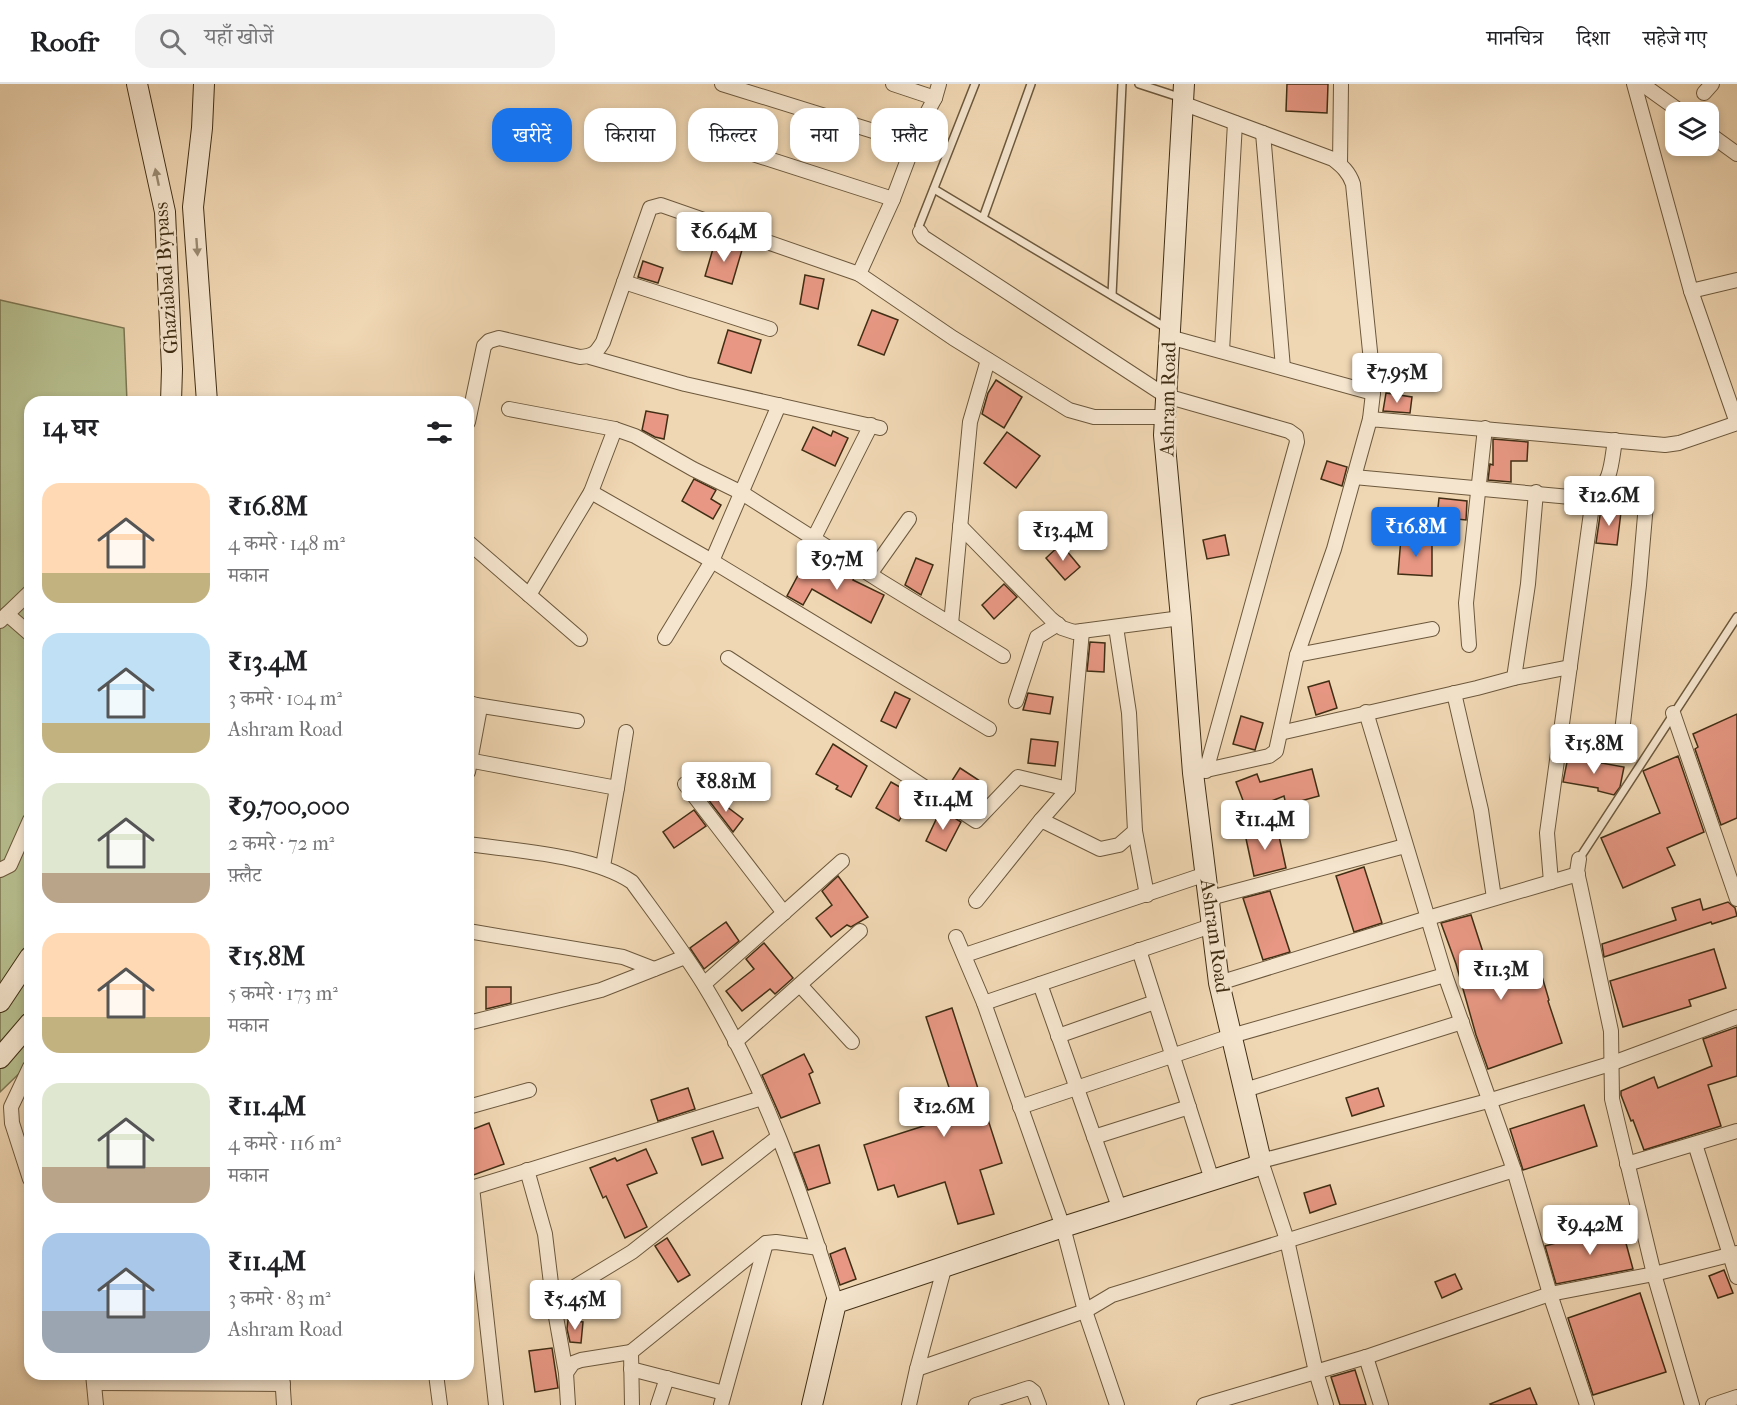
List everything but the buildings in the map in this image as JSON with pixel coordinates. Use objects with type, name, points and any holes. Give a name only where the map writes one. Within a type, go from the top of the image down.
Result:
[{"type":"street","name":"Ghaziabad Bypass","points":[[137,84],[165,212],[171,396]]},
{"type":"street","name":"Ghaziabad Bypass","points":[[204,84],[202,128],[193,207],[207,396]]},
{"type":"street","points":[[722,84],[871,130]]},
{"type":"street","points":[[893,84],[935,98]]},
{"type":"street","points":[[930,108],[939,84]]},
{"type":"street","points":[[1340,164],[1341,84]]},
{"type":"street","points":[[1370,419],[1651,444],[1672,444],[1737,423],[1691,291],[1634,84]]},
{"type":"street","points":[[1642,84],[1667,102]]},
{"type":"street","points":[[920,232],[923,237],[1166,396],[1289,431],[1296,436],[1297,442],[1199,772],[1269,756],[1276,751],[1297,655],[1334,549],[1370,419],[1373,393],[1353,184],[1345,168],[1333,159],[1235,123],[1182,95]]},
{"type":"street","name":"Ashram Road","points":[[1182,95],[1164,435],[1181,618],[1199,772],[1211,926],[1219,983],[1260,1162]]},
{"type":"street","points":[[1222,351],[1235,123]]},
{"type":"street","points":[[1263,133],[1282,368]]},
{"type":"street","points":[[1719,141],[1737,154]]},
{"type":"street","points":[[778,161],[893,199]]},
{"type":"street","points":[[859,274],[908,162]]},
{"type":"street","points":[[590,357],[596,354],[603,342],[650,208],[660,205],[859,274],[988,360],[1069,410],[1094,417],[1165,417]]},
{"type":"street","points":[[1691,291],[1737,280]]},
{"type":"street","points":[[624,282],[770,329]]},
{"type":"street","points":[[1170,334],[1222,351],[1373,393]]},
{"type":"street","points":[[473,396],[484,346],[489,341],[499,338],[580,357],[590,357],[685,384],[876,427],[813,538]]},
{"type":"street","points":[[951,624],[970,423],[988,360]]},
{"type":"street","points":[[665,638],[712,561],[779,405]]},
{"type":"street","points":[[509,409],[615,429],[635,436],[693,469],[742,493],[1003,656]]},
{"type":"street","points":[[1469,645],[1466,603],[1485,428]]},
{"type":"street","points":[[529,595],[591,492],[615,429]]},
{"type":"street","points":[[1551,882],[1547,833],[1593,498],[1604,487],[1610,472],[1615,440]]},
{"type":"street","points":[[1354,477],[1478,490],[1536,492],[1646,504],[1620,748],[1560,739]]},
{"type":"street","points":[[591,492],[712,561],[904,680],[989,729]]},
{"type":"street","points":[[1514,678],[1528,584],[1536,492]]},
{"type":"street","points":[[870,574],[909,519]]},
{"type":"street","points":[[960,526],[1058,624],[1074,632],[1181,618]]},
{"type":"street","points":[[474,548],[580,639]]},
{"type":"street","points":[[24,598],[3,617],[24,630]]},
{"type":"street","points":[[1016,701],[1037,637],[1058,624]]},
{"type":"street","points":[[1116,627],[1129,713],[1135,831],[1147,895]]},
{"type":"street","points":[[1297,655],[1432,629]]},
{"type":"street","points":[[975,901],[1068,789],[1082,631]]},
{"type":"street","points":[[728,658],[976,821],[1018,777],[1068,789]]},
{"type":"street","points":[[1280,733],[1570,667]]},
{"type":"street","points":[[1454,693],[1480,810],[1494,898]]},
{"type":"street","points":[[474,704],[578,721]]},
{"type":"street","points":[[474,707],[479,713],[474,738]]},
{"type":"street","points":[[1366,712],[1445,975],[1514,1170],[1550,1294],[1587,1405]]},
{"type":"street","points":[[1674,713],[1737,899]]},
{"type":"street","points":[[603,866],[626,732]]},
{"type":"street","points":[[474,765],[617,788]]},
{"type":"street","points":[[685,784],[784,913]]},
{"type":"street","points":[[1041,820],[1100,849],[1119,845],[1135,831]]},
{"type":"street","points":[[0,870],[9,865],[24,833]]},
{"type":"street","points":[[474,845],[573,860],[603,866],[618,872],[632,882],[704,984],[762,1098],[807,1209],[836,1304],[812,1405]]},
{"type":"street","points":[[1210,898],[1405,846]]},
{"type":"street","points":[[1579,859],[1578,874],[1611,1031],[1612,1099],[1654,1274],[1692,1405]]},
{"type":"street","points":[[704,984],[842,861]]},
{"type":"street","points":[[965,955],[1206,874]]},
{"type":"street","points":[[1219,983],[1578,874]]},
{"type":"street","points":[[984,1003],[1211,926]]},
{"type":"street","points":[[735,1042],[860,931]]},
{"type":"street","points":[[474,932],[623,957],[654,969]]},
{"type":"street","points":[[956,937],[984,1003],[1063,1227],[1085,1311],[1118,1405]]},
{"type":"street","points":[[1139,950],[1212,1180]]},
{"type":"street","points":[[474,1022],[601,990],[685,957]]},
{"type":"street","points":[[0,1002],[24,966]]},
{"type":"street","points":[[1020,1107],[1232,1036],[1445,975]]},
{"type":"street","points":[[1040,984],[1120,1210]]},
{"type":"street","points":[[801,985],[852,1042]]},
{"type":"street","points":[[1058,1036],[1155,1002]]},
{"type":"street","points":[[836,1304],[1063,1227],[1212,1180],[1260,1162],[1488,1101],[1610,1064],[1737,1017]]},
{"type":"street","points":[[1245,1090],[1462,1022]]},
{"type":"street","points":[[0,1058],[24,1030]]},
{"type":"street","points":[[24,1080],[11,1107],[12,1123],[24,1160]]},
{"type":"street","points":[[474,1105],[529,1090]]},
{"type":"street","points":[[474,1187],[762,1098]]},
{"type":"street","points":[[1094,1137],[1189,1107]]},
{"type":"street","points":[[1627,1164],[1737,1131]]},
{"type":"street","points":[[554,1300],[632,1252],[778,1137]]},
{"type":"street","points":[[1695,1144],[1733,1254],[1737,1277]]},
{"type":"street","points":[[1260,1162],[1287,1240],[1326,1405]]},
{"type":"street","points":[[527,1170],[545,1234],[566,1373],[568,1405]]},
{"type":"street","points":[[917,1369],[1085,1311],[1112,1295],[1514,1170]]},
{"type":"street","points":[[474,1221],[496,1405]]},
{"type":"street","points":[[566,1373],[573,1363],[581,1360],[631,1352],[766,1243],[776,1242],[819,1248]]},
{"type":"street","points":[[631,1369],[667,1378],[723,1399],[766,1243]]},
{"type":"street","points":[[1213,1404],[1366,1357],[1550,1294],[1654,1274],[1733,1254]]},
{"type":"street","points":[[909,1405],[944,1269]]},
{"type":"street","points":[[631,1352],[632,1405]]},
{"type":"street","points":[[1366,1357],[1381,1405]]},
{"type":"street","points":[[658,1405],[667,1378]]},
{"type":"street","points":[[94,1380],[96,1405]]},
{"type":"street","points":[[282,1380],[284,1405]]},
{"type":"street","points":[[437,1380],[440,1405]]},
{"type":"street","points":[[976,1405],[1026,1388],[1032,1389],[1039,1405]]},
{"type":"street","points":[[1713,1405],[1737,1398]]},
{"type":"lane","points":[[920,232],[919,226],[975,84]]},
{"type":"lane","points":[[983,218],[1031,84]]},
{"type":"lane","points":[[1112,295],[1122,84]]},
{"type":"lane","points":[[1139,84],[1182,95]]},
{"type":"lane","points":[[934,189],[1112,295],[1170,334]]},
{"type":"lane","points":[[1579,859],[1737,617]]},
{"type":"green space","points":[[0,300],[124,328],[127,396],[24,396],[24,1069],[0,1092]]}]
